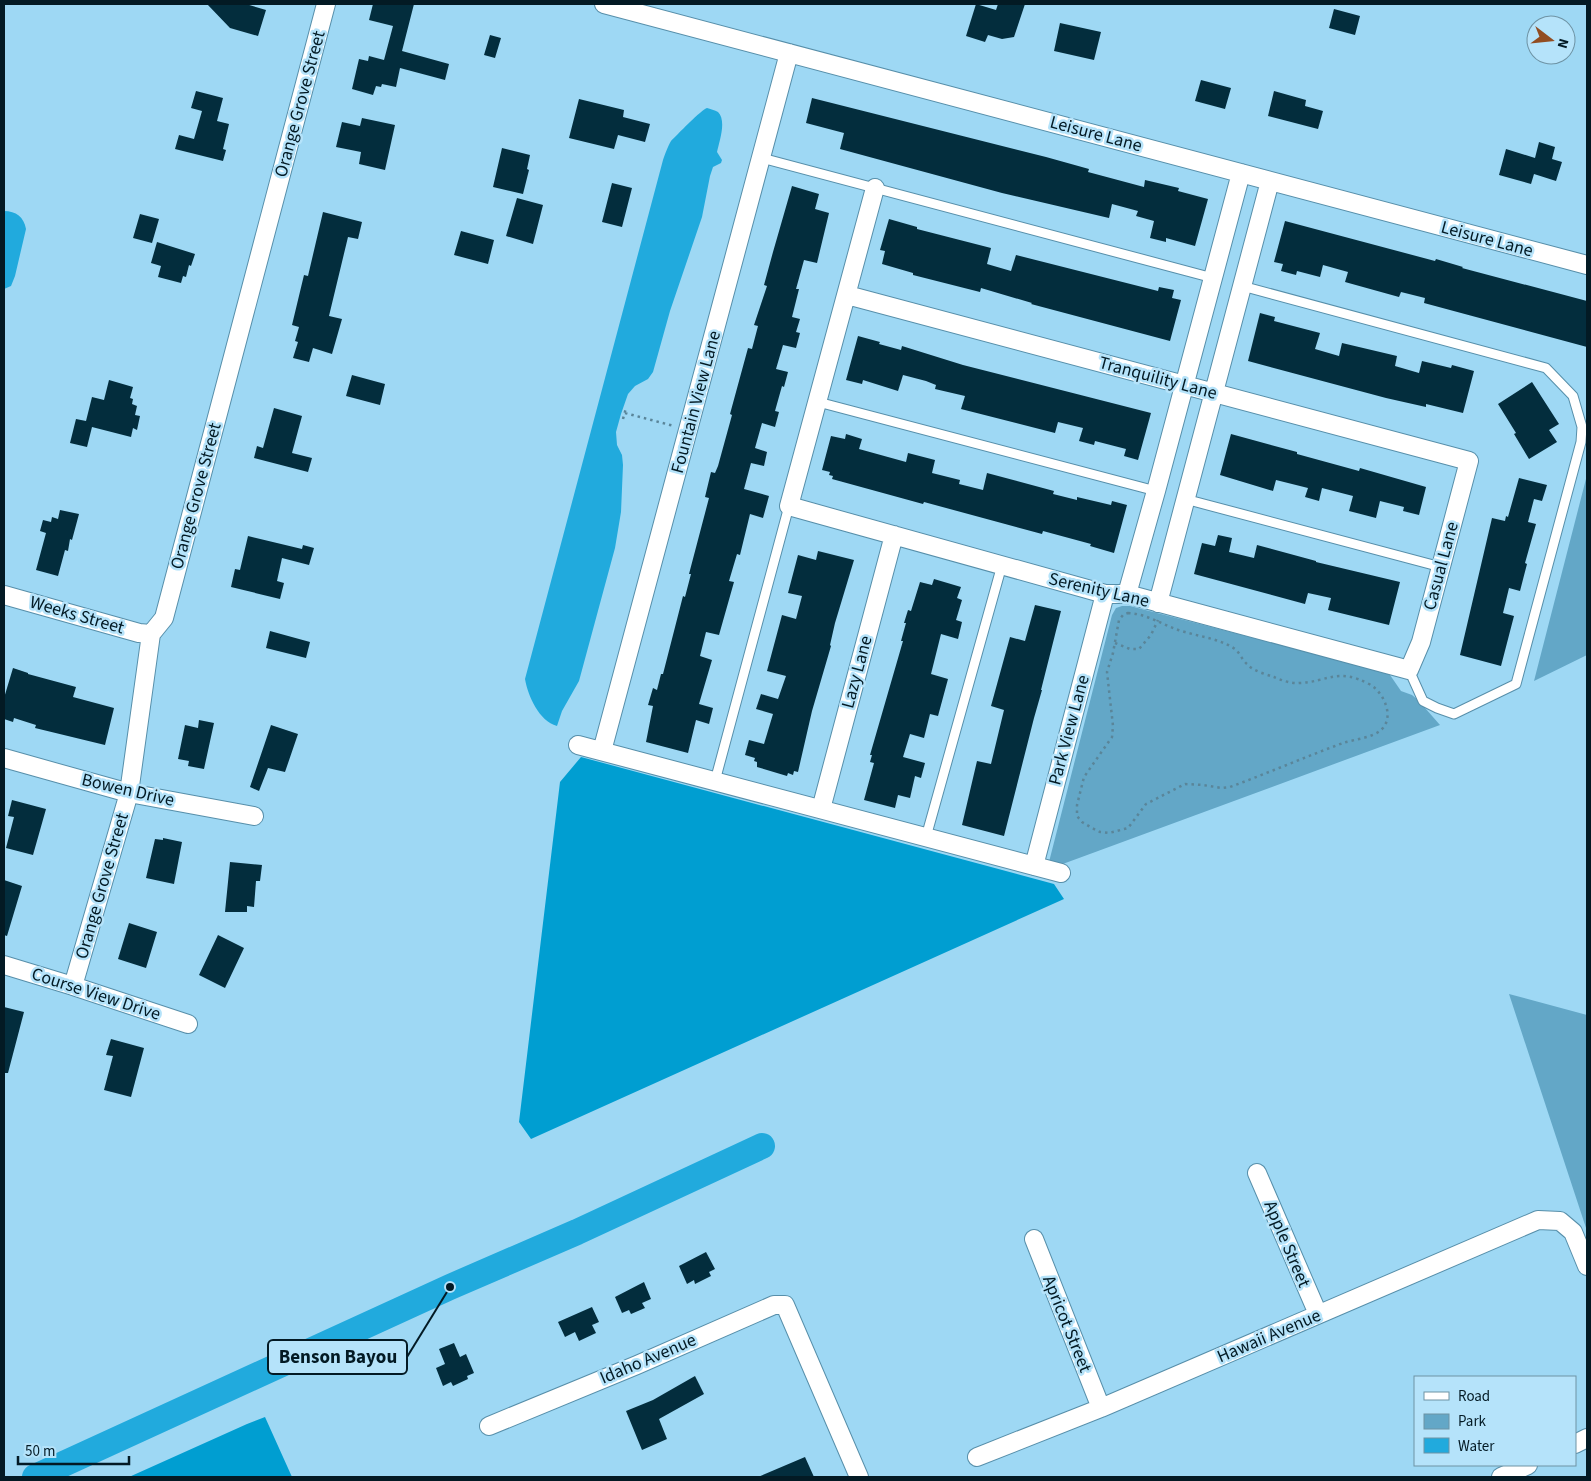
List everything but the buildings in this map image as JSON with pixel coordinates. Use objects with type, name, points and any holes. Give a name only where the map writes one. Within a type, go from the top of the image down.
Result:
[{"type":"street","name":"Orange Grove Street","points":[[73,986],[129,793],[151,634],[164,618],[326,4]]},
{"type":"street","name":"Leisure Lane","points":[[604,4],[1587,266]]},
{"type":"street","name":"Fountain View Lane","points":[[602,751],[789,53]]},
{"type":"street","points":[[1127,594],[1241,173]]},
{"type":"street","points":[[1158,612],[1185,499],[1270,181]]},
{"type":"street","points":[[790,506],[875,188]]},
{"type":"street","name":"Tranquility Lane","points":[[846,295],[1469,461]]},
{"type":"street","name":"Casual Lane","points":[[1409,670],[1421,642],[1469,461]]},
{"type":"street","name":"Serenity Lane","points":[[790,506],[1105,594],[1127,594],[1158,612],[1409,670]]},
{"type":"street","name":"Lazy Lane","points":[[821,809],[894,535]]},
{"type":"street","name":"Park View Lane","points":[[1034,866],[1105,594]]},
{"type":"street","name":"Weeks Street","points":[[4,595],[139,633],[151,634]]},
{"type":"street","points":[[578,745],[1060,873]]},
{"type":"street","name":"Bowen Drive","points":[[4,758],[129,793],[254,816]]},
{"type":"street","name":"Course View Drive","points":[[4,965],[188,1024]]},
{"type":"street","name":"Apple Street","points":[[1257,1173],[1318,1314]]},
{"type":"street","name":"Hawaii Avenue","points":[[977,1457],[1101,1408],[1538,1220],[1560,1221],[1573,1232],[1587,1266]]},
{"type":"street","name":"Apricot Street","points":[[1034,1239],[1101,1408]]},
{"type":"street","name":"Idaho Avenue","points":[[489,1426],[637,1365],[774,1305],[785,1305],[859,1477]]},
{"type":"street","points":[[1501,1477],[1526,1466]]},
{"type":"lane","points":[[762,158],[1213,278]]},
{"type":"lane","points":[[1242,286],[1546,368],[1573,396],[1582,426],[1581,442],[1516,684],[1454,714],[1423,702],[1409,670]]},
{"type":"lane","points":[[818,402],[1156,491]]},
{"type":"lane","points":[[1185,499],[1441,567]]},
{"type":"lane","points":[[715,781],[790,506]]},
{"type":"lane","points":[[926,837],[1002,565]]},
{"type":"path","points":[[623,419],[626,408]]},
{"type":"path","points":[[625,413],[688,430]]},
{"type":"path","points":[[1114,644],[1130,649],[1139,649],[1151,636],[1158,612]]},
{"type":"path","points":[[1158,612],[1185,632],[1205,636],[1232,648],[1254,670],[1274,677],[1299,684],[1338,675],[1369,683],[1375,687],[1385,701],[1387,711],[1385,724],[1379,731],[1367,736],[1343,743],[1230,787],[1222,788],[1203,784],[1185,784],[1146,804],[1128,828],[1109,833],[1100,832],[1082,822],[1076,812],[1084,777],[1110,742],[1113,732],[1107,677],[1117,624],[1123,615],[1158,612]]},
{"type":"green space","points":[[1587,475],[1587,655],[1534,681]]},
{"type":"green space","points":[[1130,606],[1381,671],[1390,675],[1401,691],[1412,695],[1418,700],[1440,725],[1060,865],[1049,862],[1112,615],[1116,608]]},
{"type":"green space","points":[[1509,994],[1587,1015],[1587,1231]]},
{"type":"shaded area","points":[[581,757],[1054,884],[1064,899],[531,1139],[519,1122],[560,782]]},
{"type":"shaded area","points":[[265,1417],[292,1477],[129,1477],[247,1424]]},
{"type":"water","points":[[707,108],[717,111],[721,116],[722,132],[717,152],[722,160],[721,163],[713,167],[710,176],[702,217],[670,311],[653,372],[648,379],[635,386],[628,394],[621,414],[616,432],[617,445],[622,455],[623,465],[621,512],[615,548],[579,681],[562,711],[557,726],[545,719],[535,707],[525,679],[663,160],[671,141]]},
{"type":"water","points":[[4,211],[12,212],[19,216],[26,229],[15,276],[11,286],[4,289]]},
{"type":"waterway","points":[[35,1477],[450,1287],[577,1232],[762,1146]]},
{"type":"place","name":"Benson Bayou","points":[[450,1287]]}]
